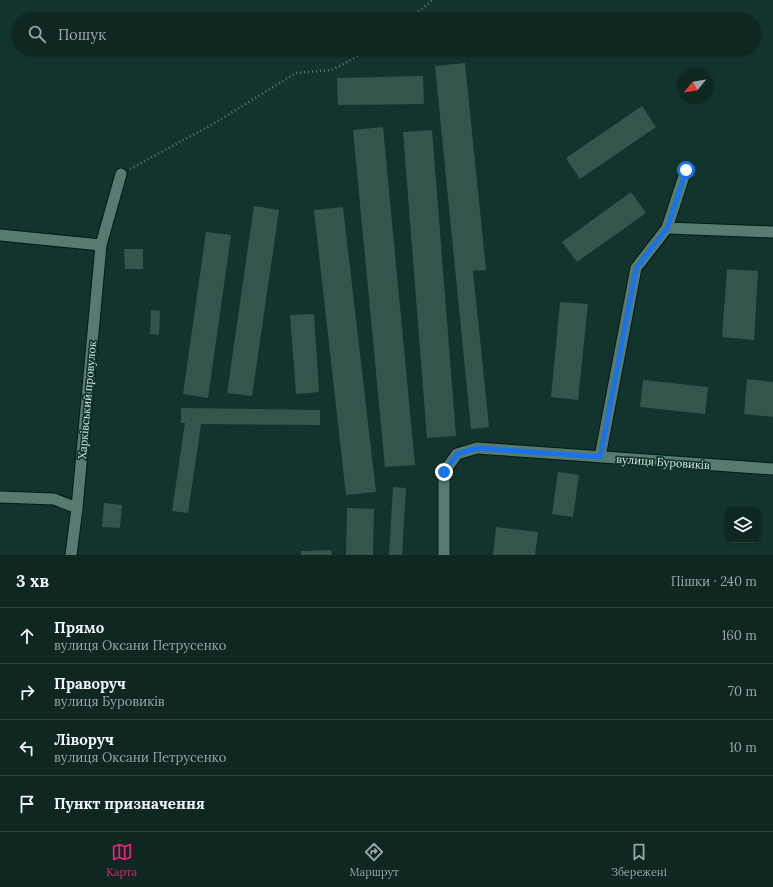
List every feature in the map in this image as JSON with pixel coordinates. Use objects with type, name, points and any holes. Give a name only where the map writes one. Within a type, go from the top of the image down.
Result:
[{"type":"street","points":[[600,457],[636,268],[667,228],[686,170]]},
{"type":"street","name":"Харківський провулок","points":[[71,555],[77,508],[101,245],[121,174]]},
{"type":"street","points":[[667,228],[773,232]]},
{"type":"street","points":[[0,235],[101,245]]},
{"type":"street","name":"вулиця Буровиків","points":[[444,555],[444,472],[457,454],[477,448],[773,470]]},
{"type":"street","points":[[0,497],[54,499],[77,508]]},
{"type":"path","points":[[418,12],[433,0]]},
{"type":"path","points":[[121,174],[213,124],[296,73],[332,70],[358,56]]},
{"type":"building","points":[[465,63],[486,270],[473,271],[489,427],[471,429],[435,66]]},
{"type":"building","points":[[423,76],[424,104],[338,105],[337,78]]},
{"type":"building","points":[[642,106],[656,127],[580,179],[566,158]]},
{"type":"building","points":[[383,127],[415,465],[385,467],[353,130]]},
{"type":"building","points":[[432,130],[456,436],[427,438],[403,132]]},
{"type":"building","points":[[631,192],[646,213],[577,262],[562,242]]},
{"type":"building","points":[[254,206],[279,210],[252,396],[227,393]]},
{"type":"building","points":[[343,207],[376,492],[346,495],[314,210]]},
{"type":"building","points":[[206,232],[231,235],[208,398],[183,394]]},
{"type":"building","points":[[124,249],[143,249],[143,269],[125,269]]},
{"type":"building","points":[[727,269],[758,271],[754,340],[722,337]]},
{"type":"building","points":[[560,302],[588,304],[578,400],[551,397]]},
{"type":"building","points":[[151,310],[160,311],[159,335],[150,334]]},
{"type":"building","points":[[314,314],[319,392],[296,394],[290,315]]},
{"type":"building","points":[[747,379],[773,382],[773,417],[744,414]]},
{"type":"building","points":[[643,380],[708,387],[705,414],[640,407]]},
{"type":"building","points":[[181,408],[320,410],[320,425],[201,424],[188,513],[172,511],[185,423],[181,423]]},
{"type":"building","points":[[558,472],[579,475],[573,517],[552,514]]},
{"type":"building","points":[[393,487],[406,488],[402,555],[389,555]]},
{"type":"building","points":[[104,503],[122,505],[120,528],[102,527]]},
{"type":"building","points":[[347,508],[374,509],[373,555],[346,555]]},
{"type":"building","points":[[496,527],[538,532],[535,555],[493,555]]},
{"type":"building","points":[[331,550],[332,555],[301,555],[301,551]]},
{"type":"route","points":[[444,472],[457,454],[477,448],[600,457],[636,268],[667,228],[686,170]]}]
